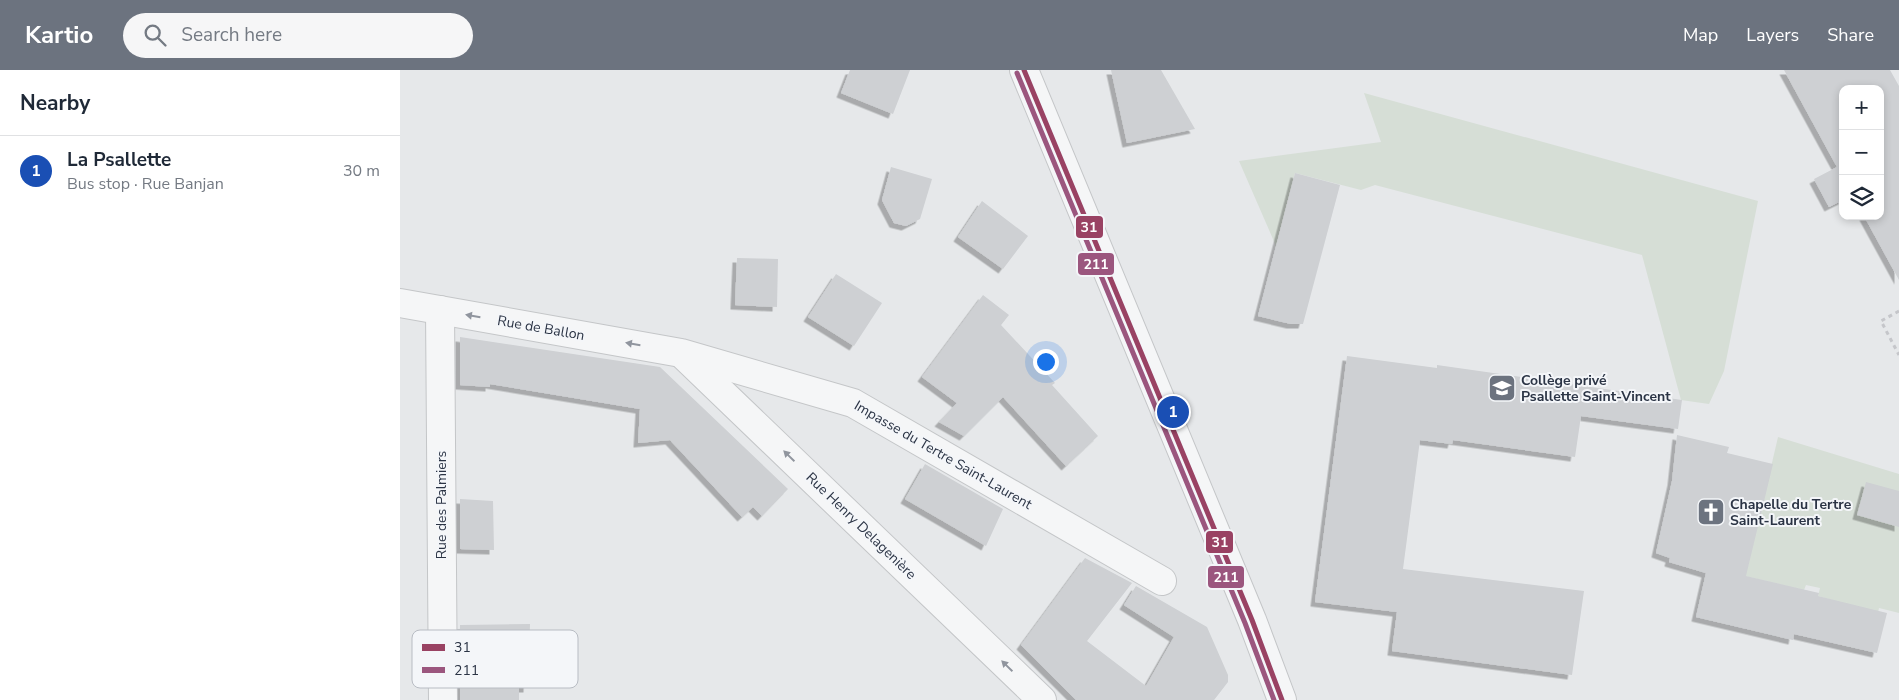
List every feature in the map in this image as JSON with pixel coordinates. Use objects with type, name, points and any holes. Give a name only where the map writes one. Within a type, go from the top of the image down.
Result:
[{"type":"street","points":[[1024,70],[1252,620],[1282,700]]},
{"type":"street","name":"Rue de Ballon","points":[[400,303],[681,353]]},
{"type":"street","name":"Rue des Palmiers","points":[[440,310],[442,630]]},
{"type":"street","name":"Impasse du Tertre Saint-Laurent","points":[[681,353],[853,403],[1162,581]]},
{"type":"street","name":"Rue Henry Delagenière","points":[[681,353],[1042,700]]},
{"type":"path","points":[[1899,311],[1881,321],[1899,355]]},
{"type":"shaded area","points":[[1364,93],[1758,201],[1724,371],[1709,404],[1681,400],[1642,255],[1375,185],[1361,190],[1295,173],[1276,246],[1239,161],[1381,142]]},
{"type":"shaded area","points":[[1778,437],[1899,474],[1899,613],[1879,608],[1878,613],[1818,596],[1820,588],[1806,585],[1804,590],[1736,574],[1748,566]]},
{"type":"building","points":[[850,70],[910,70],[893,114],[841,93]]},
{"type":"building","points":[[1111,70],[1161,70],[1195,129],[1127,143]]},
{"type":"building","points":[[1784,70],[1890,70],[1899,86],[1899,280],[1866,220],[1884,220],[1884,85],[1839,85],[1839,202],[1829,207],[1814,179],[1837,167]]},
{"type":"building","points":[[891,167],[932,179],[920,219],[906,226],[894,223],[882,200]]},
{"type":"building","points":[[1295,173],[1340,185],[1303,324],[1291,324],[1258,316]]},
{"type":"building","points":[[982,201],[1028,236],[1003,269],[958,237]]},
{"type":"building","points":[[737,258],[778,259],[777,307],[735,305]]},
{"type":"building","points":[[836,274],[882,303],[854,346],[808,317]]},
{"type":"building","points":[[983,295],[1009,315],[1001,325],[1055,383],[1052,385],[1098,436],[1066,466],[1003,397],[964,436],[939,422],[957,403],[922,377]]},
{"type":"building","points":[[460,337],[660,367],[788,489],[762,516],[753,507],[742,517],[670,440],[638,443],[640,409],[490,384],[490,387],[460,385]]},
{"type":"building","points":[[1347,356],[1437,368],[1437,365],[1682,400],[1678,429],[1581,416],[1575,457],[1453,440],[1452,444],[1420,440],[1403,569],[1584,591],[1572,675],[1392,651],[1397,612],[1315,602]]},
{"type":"building","points":[[1677,435],[1729,447],[1727,453],[1773,464],[1746,576],[1819,593],[1818,596],[1887,613],[1877,653],[1794,634],[1793,640],[1696,617],[1706,573],[1669,562],[1670,558],[1656,553],[1672,481]]},
{"type":"building","points":[[925,464],[1003,509],[986,546],[905,499]]},
{"type":"building","points":[[1866,482],[1899,491],[1899,527],[1857,515]]},
{"type":"building","points":[[460,499],[493,501],[494,550],[460,549]]},
{"type":"building","points":[[1085,558],[1132,583],[1087,641],[1146,686],[1174,637],[1124,605],[1136,586],[1207,627],[1228,675],[1228,682],[1214,700],[1076,700],[1021,645]]},
{"type":"building","points":[[530,624],[530,630],[460,630],[460,625]]},
{"type":"building","points":[[460,688],[519,688],[519,700],[460,700]]},
{"type":"transit line","name":"31","points":[[1024,70],[1252,620],[1282,700]]},
{"type":"transit line","name":"211","points":[[1017,73],[1245,623],[1274,700]]},
{"type":"place","name":"Collège privé Psallette Saint-Vincent","points":[[1502,388]]},
{"type":"place","name":"La Psallette","points":[[1173,412]]},
{"type":"place","name":"Chapelle du Tertre Saint-Laurent","points":[[1711,512]]}]
